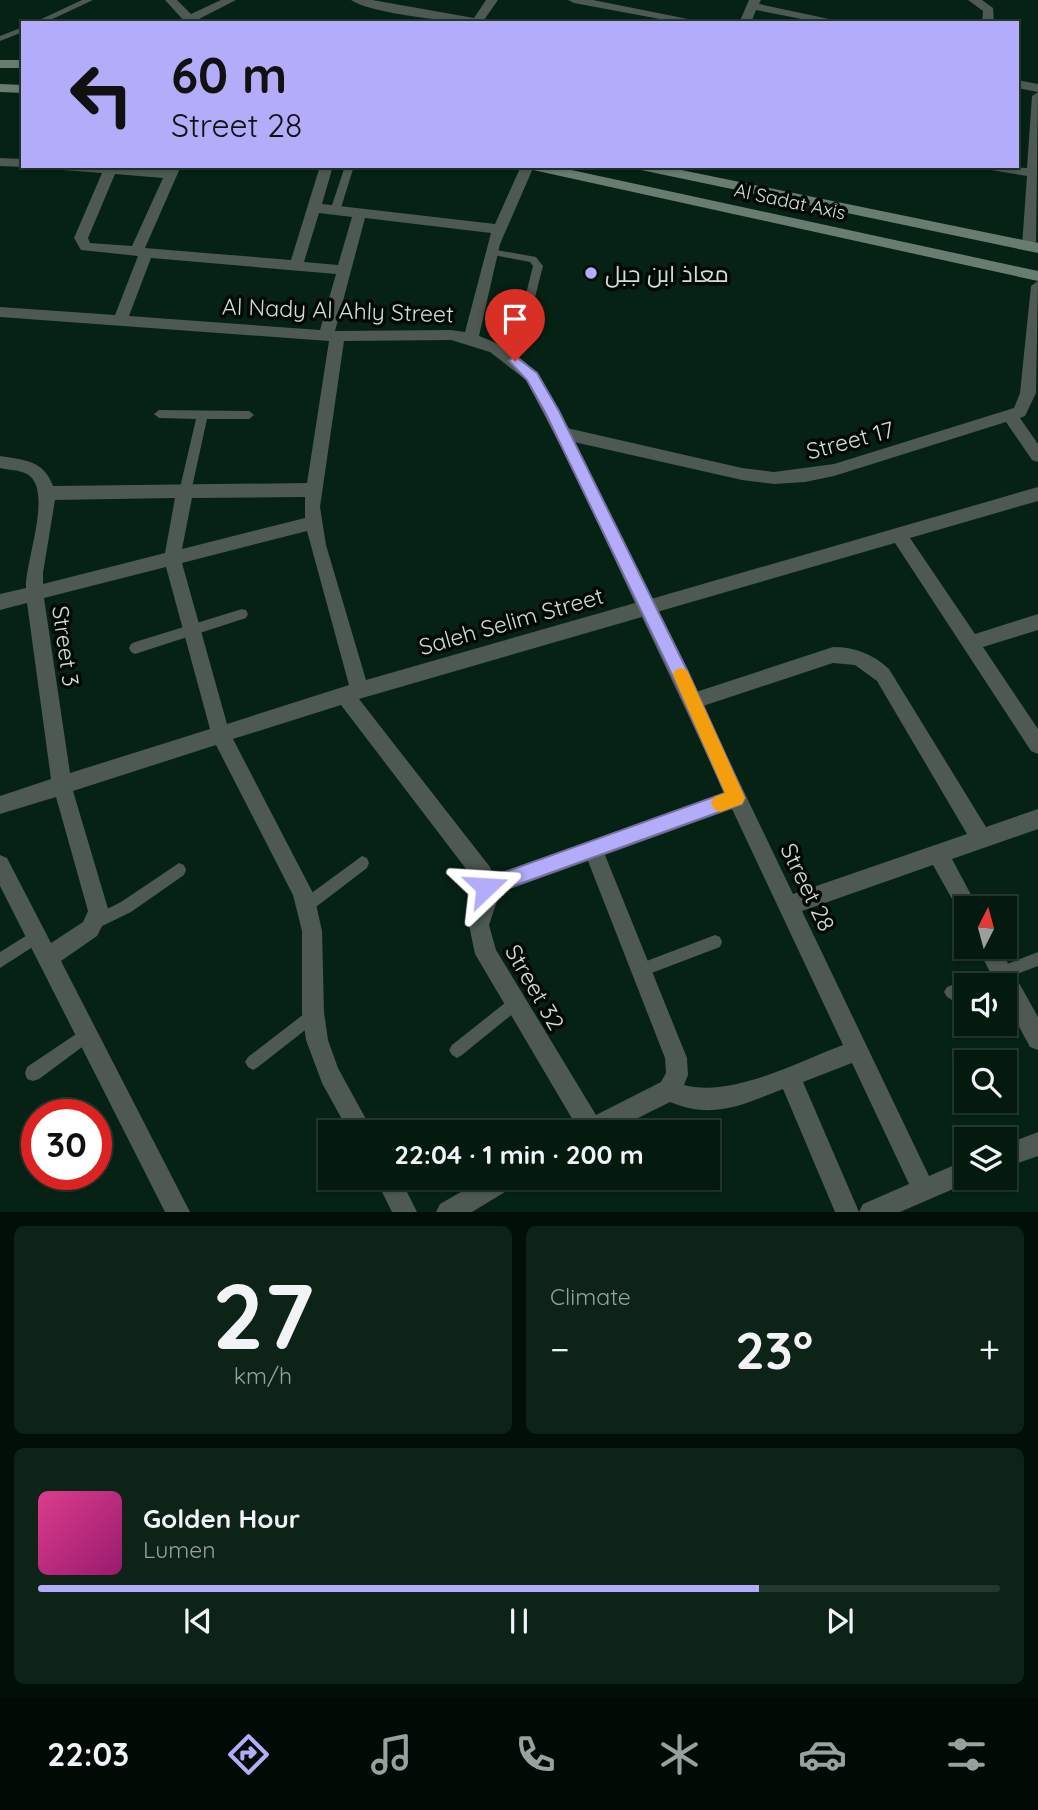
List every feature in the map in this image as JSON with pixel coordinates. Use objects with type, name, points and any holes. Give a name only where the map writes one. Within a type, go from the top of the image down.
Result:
[{"type":"street","points":[[171,0],[192,21],[230,0]]},
{"type":"street","points":[[357,0],[405,11],[472,21]]},
{"type":"street","points":[[405,11],[413,0]]},
{"type":"street","points":[[480,21],[492,0]]},
{"type":"street","points":[[575,0],[633,5],[677,13],[697,21]]},
{"type":"street","points":[[974,0],[989,10],[988,21]]},
{"type":"street","points":[[746,21],[754,3],[833,21]]},
{"type":"street","points":[[0,64],[21,64]]},
{"type":"street","points":[[1019,84],[1038,88]]},
{"type":"street","points":[[0,88],[21,89]]},
{"type":"street","points":[[1033,247],[1032,173],[1038,96]]},
{"type":"street","points":[[0,162],[21,163]]},
{"type":"street","points":[[86,168],[173,170],[141,252],[120,320]]},
{"type":"street","points":[[296,266],[326,168]]},
{"type":"street","points":[[471,339],[498,229],[527,168]]},
{"type":"street","name":"Al Sadat Axis","points":[[542,168],[1038,276]]},
{"type":"street","name":"Al Sadat Axis","points":[[651,168],[1033,247]]},
{"type":"street","points":[[1003,168],[1032,173]]},
{"type":"street","points":[[110,170],[80,242],[86,247],[344,270]]},
{"type":"street","points":[[314,208],[498,229]]},
{"type":"street","points":[[359,214],[344,270],[332,336],[313,490],[313,523],[352,692],[484,874],[486,887],[736,798]]},
{"type":"street","points":[[1038,286],[1037,321],[1026,403],[1020,412],[1010,416],[1038,456]]},
{"type":"street","name":"Al Nady Al Ahly Street","points":[[0,312],[332,336],[451,335],[495,348],[532,376],[563,433],[648,607]]},
{"type":"street","name":"Street 17","points":[[563,433],[711,468],[774,478],[805,476],[834,470],[1010,416]]},
{"type":"street","points":[[0,462],[30,467],[42,478],[47,493],[313,490]]},
{"type":"street","points":[[185,492],[172,557],[191,630],[221,735],[299,884],[307,905],[312,932],[310,987],[317,1041],[328,1069],[356,1120]]},
{"type":"street","name":"Street 3","points":[[47,493],[33,593],[62,785],[98,904],[96,922]]},
{"type":"street","name":"Saleh Selim Street","points":[[0,805],[352,692],[1038,494]]},
{"type":"street","points":[[0,602],[313,523]]},
{"type":"street","points":[[899,535],[1038,745]]},
{"type":"street","name":"Street 28","points":[[648,607],[923,1189]]},
{"type":"street","points":[[971,643],[1038,622]]},
{"type":"street","points":[[693,701],[833,655],[852,654],[870,662],[884,675],[981,838]]},
{"type":"street","points":[[790,905],[1038,819]]},
{"type":"street","points":[[593,849],[676,1058],[677,1075],[669,1090],[610,1120]]},
{"type":"street","points":[[939,854],[962,896]]},
{"type":"street","points":[[0,865],[178,1212]]},
{"type":"street","name":"Street 32","points":[[486,887],[487,901],[480,925],[486,954],[583,1120]]},
{"type":"street","points":[[48,957],[96,922]]},
{"type":"street","points":[[994,959],[1002,973]]},
{"type":"street","points":[[1017,1000],[1038,1039]]},
{"type":"street","points":[[669,1090],[689,1099],[710,1102],[731,1098],[858,1051]]},
{"type":"street","points":[[789,1076],[847,1212]]},
{"type":"street","points":[[1017,1153],[1036,1148]]},
{"type":"street","points":[[883,1209],[954,1177]]},
{"type":"street","points":[[393,1190],[405,1212]]},
{"type":"street","points":[[448,1212],[486,1190]]},
{"type":"lane","points":[[42,21],[89,0]]},
{"type":"lane","points":[[0,39],[21,30]]},
{"type":"lane","points":[[335,211],[349,168]]},
{"type":"lane","points":[[491,252],[533,258],[537,262],[529,302]]},
{"type":"lane","points":[[159,414],[249,415]]},
{"type":"lane","points":[[185,492],[203,414]]},
{"type":"lane","points":[[135,648],[242,614]]},
{"type":"lane","points":[[307,905],[362,863]]},
{"type":"lane","points":[[96,922],[125,907],[179,870]]},
{"type":"lane","points":[[0,961],[37,936]]},
{"type":"lane","points":[[641,970],[715,942]]},
{"type":"lane","points":[[1002,973],[1038,959]]},
{"type":"lane","points":[[457,1050],[515,1003]]},
{"type":"lane","points":[[253,1062],[313,1015]]},
{"type":"lane","points":[[33,1073],[88,1034]]},
{"type":"slow traffic","points":[[681,675],[736,798],[720,803]]},
{"type":"place","name":"معاذ ابن جبل","points":[[591,273]]},
{"type":"route","points":[[486,887],[736,798],[682,677],[552,411],[532,376],[515,361]]}]
